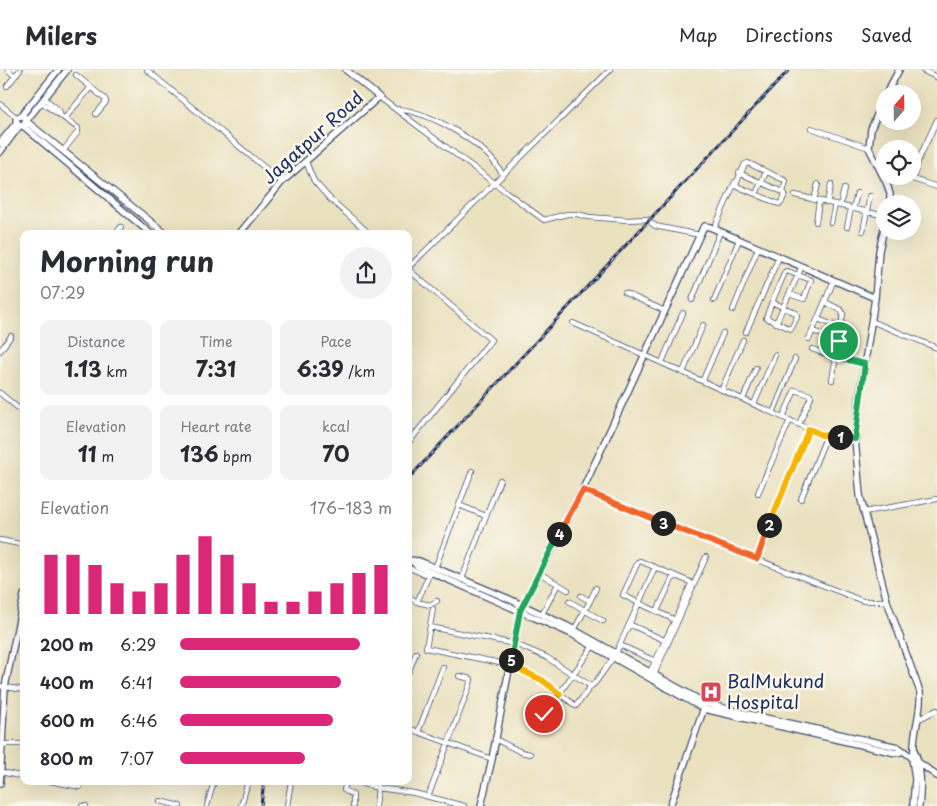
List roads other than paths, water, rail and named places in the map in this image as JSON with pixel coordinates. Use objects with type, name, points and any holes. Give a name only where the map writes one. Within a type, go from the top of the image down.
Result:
[{"type":"street","points":[[8,70],[15,76]]},
{"type":"street","points":[[7,86],[20,70]]},
{"type":"street","points":[[0,152],[58,70]]},
{"type":"street","points":[[0,143],[43,100],[67,70]]},
{"type":"street","points":[[147,70],[282,182]]},
{"type":"street","name":"Jagatpur Road","points":[[241,230],[282,182],[380,98],[346,70]]},
{"type":"street","points":[[412,265],[502,174],[610,70]]},
{"type":"street","points":[[891,85],[899,70]]},
{"type":"street","points":[[922,70],[936,77]]},
{"type":"street","points":[[76,75],[106,100],[96,114]]},
{"type":"street","points":[[65,118],[91,87]]},
{"type":"street","points":[[380,98],[544,220],[568,214],[627,220],[646,219],[655,226],[700,235]]},
{"type":"street","points":[[43,100],[59,110],[60,114],[78,130],[63,150]]},
{"type":"street","points":[[0,104],[147,230]]},
{"type":"street","points":[[396,109],[410,110],[438,120],[470,141],[496,163],[502,174]]},
{"type":"street","points":[[876,119],[872,129],[869,148],[876,162]]},
{"type":"street","points":[[921,155],[937,120]]},
{"type":"street","points":[[21,121],[63,150],[161,230]]},
{"type":"street","points":[[811,128],[869,148]]},
{"type":"street","points":[[306,162],[314,181],[330,199],[365,230]]},
{"type":"street","points":[[692,300],[717,230],[740,173],[745,164],[786,181],[783,192],[785,192],[784,198],[779,204],[736,185],[740,173],[744,162]]},
{"type":"street","points":[[756,194],[766,172]]},
{"type":"street","points":[[740,173],[783,192]]},
{"type":"street","points":[[921,182],[937,187]]},
{"type":"street","points":[[816,222],[818,184]]},
{"type":"street","points":[[827,203],[831,184]]},
{"type":"street","points":[[840,206],[844,189]]},
{"type":"street","points":[[847,227],[857,193]]},
{"type":"street","points":[[795,195],[876,214]]},
{"type":"street","points":[[863,231],[870,196]]},
{"type":"street","points":[[830,223],[834,204]]},
{"type":"street","points":[[481,806],[521,608],[583,490],[705,226],[875,298]]},
{"type":"street","points":[[714,300],[739,240]]},
{"type":"street","points":[[881,240],[855,439],[860,495],[864,512],[887,601],[920,692],[921,704],[912,758],[915,779],[913,806]]},
{"type":"street","points":[[733,310],[758,248]]},
{"type":"street","points":[[746,332],[779,257]]},
{"type":"street","points":[[776,323],[802,266]]},
{"type":"street","points":[[412,271],[491,340],[412,438]]},
{"type":"street","points":[[772,302],[796,313],[797,317],[791,330],[766,318],[772,302],[785,272],[789,271],[811,280],[805,298],[801,299],[789,294]]},
{"type":"street","points":[[809,339],[834,280]]},
{"type":"street","points":[[625,293],[665,311]]},
{"type":"street","points":[[825,302],[843,312],[832,380]]},
{"type":"street","points":[[662,362],[683,313]]},
{"type":"street","points":[[818,319],[841,328]]},
{"type":"street","points":[[871,321],[937,348]]},
{"type":"street","points":[[573,323],[809,429],[827,435],[855,439]]},
{"type":"street","points":[[683,372],[703,325]]},
{"type":"street","points":[[812,331],[839,341]]},
{"type":"street","points":[[703,380],[723,333]]},
{"type":"street","points":[[0,351],[11,336]]},
{"type":"street","points":[[0,340],[5,344]]},
{"type":"street","points":[[722,389],[743,340]]},
{"type":"street","points":[[812,349],[865,364]]},
{"type":"street","points":[[754,404],[776,355]]},
{"type":"street","points":[[774,413],[795,359]]},
{"type":"street","points":[[743,399],[756,368]]},
{"type":"street","points":[[783,417],[795,390],[810,395],[811,397],[799,424]]},
{"type":"street","points":[[0,393],[20,410]]},
{"type":"street","points":[[758,493],[790,420]]},
{"type":"street","points":[[757,559],[809,429]]},
{"type":"street","points":[[801,499],[827,435]]},
{"type":"street","points":[[417,602],[432,572],[472,471]]},
{"type":"street","points":[[462,579],[500,480]]},
{"type":"street","points":[[583,490],[863,601],[887,601]]},
{"type":"street","points":[[864,512],[937,499]]},
{"type":"street","points":[[459,505],[486,516]]},
{"type":"street","points":[[0,540],[20,544]]},
{"type":"street","points":[[652,676],[706,558]]},
{"type":"street","points":[[652,676],[655,661],[666,641],[691,583],[638,561],[623,595],[675,620]]},
{"type":"street","points":[[412,562],[417,566],[521,608],[542,614],[574,630],[614,655],[705,706],[898,747],[937,776]]},
{"type":"street","points":[[433,608],[426,648],[510,665],[542,680],[576,706],[595,683],[620,645],[655,567]]},
{"type":"street","points":[[412,569],[462,579],[614,655]]},
{"type":"street","points":[[539,573],[568,590]]},
{"type":"street","points":[[657,611],[674,576]]},
{"type":"street","points":[[542,614],[558,584]]},
{"type":"street","points":[[574,630],[596,588]]},
{"type":"street","points":[[578,594],[590,600]]},
{"type":"street","points":[[412,600],[430,605],[437,601]]},
{"type":"street","points":[[568,602],[603,621]]},
{"type":"street","points":[[0,782],[3,687],[20,613]]},
{"type":"street","points":[[629,624],[666,641]]},
{"type":"street","points":[[430,627],[514,644],[546,656],[591,686]]},
{"type":"street","points":[[620,645],[655,661]]},
{"type":"street","points":[[544,714],[594,646]]},
{"type":"street","points":[[412,663],[416,653]]},
{"type":"street","points":[[418,732],[443,667]]},
{"type":"street","points":[[428,797],[469,687],[471,679],[459,676]]},
{"type":"street","points":[[3,687],[20,689]]},
{"type":"street","points":[[670,806],[705,706]]},
{"type":"street","points":[[919,718],[937,710]]},
{"type":"street","points":[[412,729],[492,759]]},
{"type":"street","points":[[495,739],[521,752],[530,754]]},
{"type":"street","points":[[1,745],[20,744]]},
{"type":"street","points":[[914,750],[919,762],[921,785],[919,806]]},
{"type":"street","points":[[0,758],[2,766]]},
{"type":"street","points":[[1,772],[20,775]]},
{"type":"street","points":[[70,785],[80,787]]},
{"type":"street","points":[[207,806],[213,785]]},
{"type":"street","points":[[242,806],[247,785]]},
{"type":"street","points":[[287,806],[290,785]]},
{"type":"street","points":[[345,785],[344,790],[353,795],[352,806]]},
{"type":"street","points":[[367,785],[464,806]]},
{"type":"street","points":[[376,806],[378,788]]},
{"type":"street","points":[[160,801],[180,806]]},
{"type":"railway","points":[[412,475],[789,70]]},
{"type":"railway","points":[[261,806],[264,785]]},
{"type":"place","name":"BalMukund Hospital","points":[[711,692]]}]
